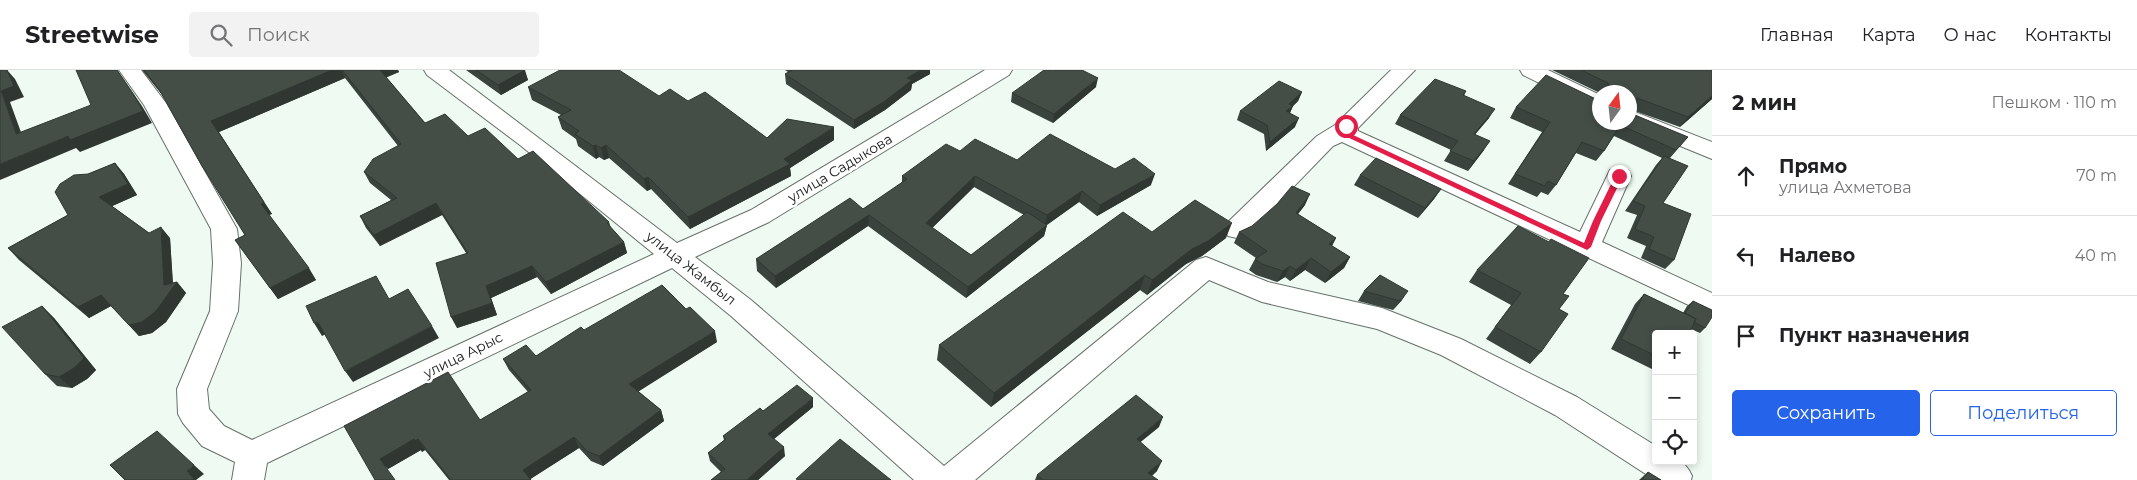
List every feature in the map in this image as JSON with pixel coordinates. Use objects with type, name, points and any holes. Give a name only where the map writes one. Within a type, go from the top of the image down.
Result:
[{"type":"street","name":"улица Арыс","points":[[130,70],[155,103],[224,229],[227,263],[224,311],[192,389],[194,414],[213,436],[250,467],[338,416],[520,327],[674,256]]},
{"type":"street","name":"улица Жамбыл","points":[[435,70],[536,146],[741,308],[937,480]]},
{"type":"street","name":"улица Садыкова","points":[[674,256],[760,216],[1001,70]]},
{"type":"street","points":[[1404,70],[1354,115],[1346,126],[1347,135],[1712,305]]},
{"type":"street","points":[[1531,70],[1592,100]]},
{"type":"street","points":[[1637,120],[1712,151]]},
{"type":"street","points":[[1237,229],[1325,140],[1346,129]]},
{"type":"street","points":[[1587,247],[1597,221],[1619,176]]},
{"type":"street","points":[[951,480],[1206,268],[1262,291],[1382,319],[1451,347],[1566,406],[1676,476]]},
{"type":"building","points":[[0,70],[7,70],[14,86],[1,91],[16,134],[91,105],[76,70],[117,70],[143,111],[70,140],[68,136],[0,164]]},
{"type":"building","points":[[144,70],[332,70],[211,121],[264,202],[261,204],[309,268],[270,288],[235,240],[245,235],[202,166],[160,91]]},
{"type":"building","points":[[342,70],[380,70],[425,123],[445,114],[468,136],[485,128],[518,159],[533,151],[609,222],[607,223],[624,242],[546,282],[532,266],[486,286],[492,303],[451,317],[436,263],[468,253],[436,203],[374,235],[360,216],[397,198],[364,172],[373,159],[401,144]]},
{"type":"building","points":[[476,70],[525,70],[498,85]]},
{"type":"building","points":[[560,70],[619,70],[659,96],[670,89],[688,101],[705,92],[767,138],[787,119],[834,127],[784,159],[790,164],[688,217],[648,177],[644,179],[606,145],[601,148],[596,145],[593,146],[575,134],[579,131],[558,117],[571,110],[528,87]]},
{"type":"building","points":[[793,70],[921,70],[907,78],[912,80],[885,101],[854,120],[785,74]]},
{"type":"building","points":[[1044,70],[1082,70],[1098,78],[1054,114],[1012,93]]},
{"type":"building","points":[[1581,70],[1712,70],[1712,96],[1688,117],[1637,98],[1637,85],[1608,85],[1608,83]]},
{"type":"building","points":[[1546,75],[1592,97],[1592,130],[1617,130],[1604,151],[1582,142],[1556,185],[1548,181],[1545,186],[1515,174],[1550,122],[1516,107]]},
{"type":"building","points":[[1435,79],[1466,91],[1463,95],[1495,109],[1474,134],[1490,141],[1474,161],[1450,151],[1458,141],[1400,115]]},
{"type":"building","points":[[1279,81],[1302,92],[1289,104],[1293,106],[1286,111],[1299,118],[1270,142],[1267,125],[1240,111]]},
{"type":"building","points":[[1637,116],[1688,137],[1676,150],[1631,130],[1637,130]]},
{"type":"building","points":[[1050,134],[1115,169],[1134,158],[1155,174],[1100,205],[1082,191],[1047,215],[975,176],[926,223],[971,255],[1027,212],[1047,225],[968,287],[869,215],[775,276],[756,259],[850,198],[863,209],[907,179],[902,176],[946,144],[960,151],[975,139],[1017,160]]},
{"type":"building","points":[[1664,156],[1688,166],[1663,203],[1691,214],[1674,260],[1649,249],[1654,237],[1635,229],[1645,206],[1633,201]]},
{"type":"building","points":[[1376,158],[1441,189],[1425,208],[1360,175]]},
{"type":"building","points":[[115,163],[128,184],[99,197],[149,233],[161,227],[164,285],[177,282],[156,311],[142,322],[129,325],[101,295],[78,307],[8,248],[68,215],[55,192],[60,184],[74,175],[88,174]]},
{"type":"building","points":[[1292,186],[1310,194],[1296,213],[1336,238],[1329,244],[1350,257],[1331,272],[1311,258],[1296,270],[1290,266],[1283,271],[1262,264],[1255,259],[1267,251],[1239,232],[1252,226],[1277,204]]},
{"type":"building","points":[[1195,200],[1232,223],[1208,241],[1192,249],[1152,280],[1145,275],[994,393],[939,345],[1123,212],[1152,232]]},
{"type":"building","points":[[1518,226],[1549,242],[1551,239],[1589,258],[1563,294],[1569,296],[1559,309],[1568,314],[1541,352],[1495,327],[1521,293],[1477,270]]},
{"type":"building","points":[[1380,275],[1408,291],[1400,301],[1364,291]]},
{"type":"building","points":[[376,276],[389,299],[408,289],[432,326],[345,371],[318,322],[314,323],[306,306]]},
{"type":"building","points":[[662,285],[686,309],[690,307],[715,331],[629,384],[661,410],[599,456],[587,451],[574,437],[523,470],[531,480],[451,480],[418,439],[415,441],[414,439],[380,459],[395,480],[375,480],[344,426],[448,372],[480,420],[531,390],[503,359],[526,345],[536,356],[581,327],[584,330]]},
{"type":"building","points":[[1644,294],[1696,319],[1691,330],[1652,330],[1652,354],[1621,339]]},
{"type":"building","points":[[1693,301],[1712,310],[1712,317],[1705,328],[1694,322],[1696,319],[1685,313]]},
{"type":"building","points":[[42,306],[84,358],[74,368],[59,377],[45,374],[2,327]]},
{"type":"building","points":[[797,385],[813,398],[768,434],[784,447],[747,480],[711,480],[725,469],[708,453],[726,439],[723,436],[760,408],[763,411]]},
{"type":"building","points":[[1136,395],[1163,417],[1137,439],[1162,461],[1148,473],[1158,480],[1043,480],[1037,475]]},
{"type":"building","points":[[157,431],[194,465],[187,471],[194,480],[125,480],[110,465]]},
{"type":"building","points":[[840,439],[891,480],[796,479]]},
{"type":"building","points":[[1648,472],[1661,480],[1642,480]]},
{"type":"route","points":[[1346,126],[1347,135],[1587,247],[1597,221],[1619,176]]}]
